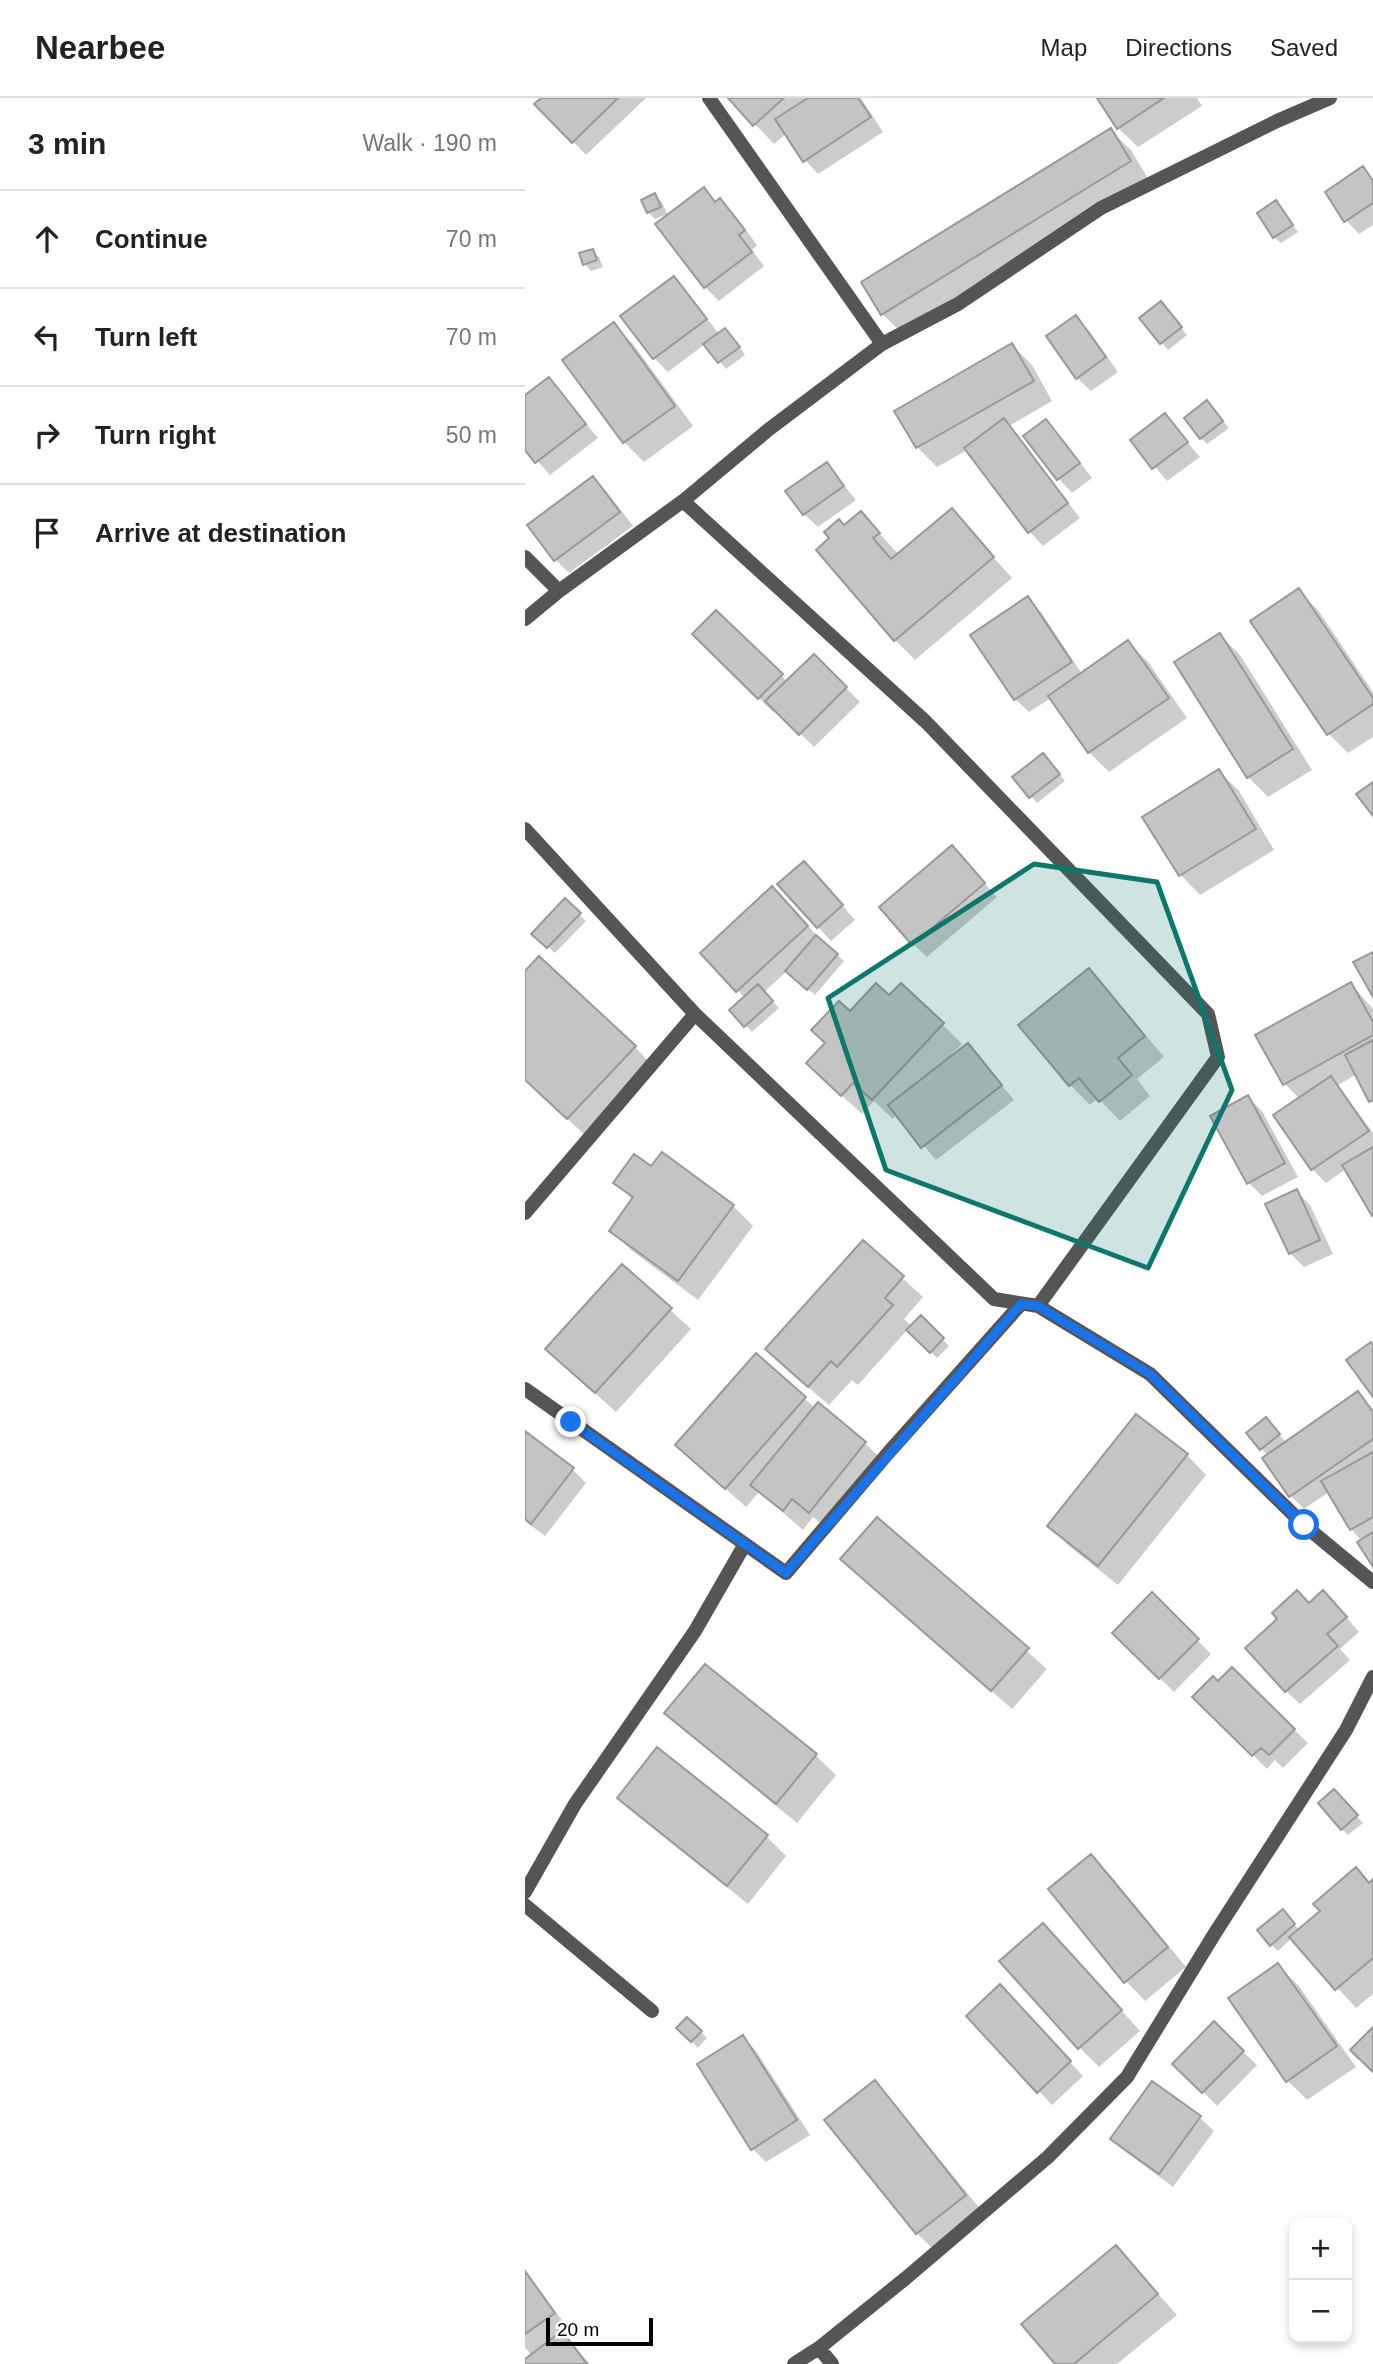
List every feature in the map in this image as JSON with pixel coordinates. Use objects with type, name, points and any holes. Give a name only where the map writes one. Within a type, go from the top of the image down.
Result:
[{"type":"street","points":[[709,98],[882,344]]},
{"type":"street","points":[[525,619],[683,501],[768,430],[882,344],[958,304],[1101,208],[1277,121],[1330,98]]},
{"type":"street","points":[[683,501],[926,722],[1208,1014],[1218,1057],[1038,1306]]},
{"type":"street","points":[[525,557],[559,591]]},
{"type":"street","points":[[525,829],[695,1014],[994,1299],[1038,1306],[1150,1374],[1304,1525],[1373,1582]]},
{"type":"street","points":[[525,1213],[695,1014]]},
{"type":"street","points":[[525,1389],[786,1573],[1021,1304]]},
{"type":"street","points":[[525,1892],[575,1804],[695,1631],[745,1544]]},
{"type":"street","points":[[795,2364],[906,2278],[1048,2157],[1127,2077],[1215,1933],[1346,1730],[1373,1677]]},
{"type":"street","points":[[525,1905],[652,2011]]},
{"type":"street","points":[[819,2348],[832,2364]]},
{"type":"highlighted area","points":[[1034,864],[1157,882],[1232,1090],[1148,1268],[886,1170],[828,998]]},
{"type":"building","points":[[541,98],[618,98],[572,143],[534,104]]},
{"type":"building","points":[[728,98],[784,98],[753,126]]},
{"type":"building","points":[[808,98],[858,98],[871,117],[803,162],[775,119]]},
{"type":"building","points":[[1097,98],[1164,98],[1117,129]]},
{"type":"building","points":[[1111,128],[1131,161],[881,315],[861,282]]},
{"type":"building","points":[[1363,166],[1373,181],[1373,203],[1344,222],[1325,192]]},
{"type":"building","points":[[704,187],[715,202],[720,198],[745,230],[739,235],[752,252],[704,288],[655,224]]},
{"type":"building","points":[[655,193],[661,207],[647,213],[641,200]]},
{"type":"building","points":[[1276,200],[1293,225],[1273,238],[1257,213]]},
{"type":"building","points":[[593,249],[597,260],[583,265],[579,253]]},
{"type":"building","points":[[674,276],[707,319],[653,359],[620,316]]},
{"type":"building","points":[[1161,301],[1182,327],[1160,344],[1139,318]]},
{"type":"building","points":[[1076,315],[1106,357],[1076,379],[1046,336]]},
{"type":"building","points":[[614,322],[675,406],[623,443],[562,360]]},
{"type":"building","points":[[725,328],[740,347],[718,363],[703,344]]},
{"type":"building","points":[[1012,343],[1034,381],[916,448],[894,411]]},
{"type":"building","points":[[549,377],[586,424],[535,463],[525,450],[525,395]]},
{"type":"building","points":[[1207,400],[1223,421],[1200,439],[1184,418]]},
{"type":"building","points":[[1165,413],[1188,442],[1152,469],[1130,440]]},
{"type":"building","points":[[1004,418],[1068,503],[1028,533],[964,448]]},
{"type":"building","points":[[1046,419],[1080,463],[1057,480],[1023,436]]},
{"type":"building","points":[[827,462],[844,486],[803,515],[785,491]]},
{"type":"building","points":[[593,476],[620,512],[554,561],[527,525]]},
{"type":"building","points":[[952,508],[994,557],[894,641],[816,550],[829,538],[824,532],[839,519],[844,525],[861,511],[880,533],[873,538],[891,559]]},
{"type":"building","points":[[1299,588],[1373,698],[1373,704],[1327,735],[1250,621]]},
{"type":"building","points":[[1028,596],[1072,662],[1014,700],[970,635]]},
{"type":"building","points":[[716,610],[783,674],[758,699],[692,634]]},
{"type":"building","points":[[1220,633],[1293,749],[1247,778],[1174,662]]},
{"type":"building","points":[[1128,640],[1169,698],[1088,753],[1048,696]]},
{"type":"building","points":[[814,654],[847,687],[799,735],[765,701]]},
{"type":"building","points":[[1043,753],[1060,774],[1029,798],[1012,777]]},
{"type":"building","points":[[1219,769],[1256,829],[1179,876],[1142,817]]},
{"type":"building","points":[[1373,782],[1373,816],[1356,794]]},
{"type":"building","points":[[952,845],[985,883],[912,945],[879,907]]},
{"type":"building","points":[[804,861],[843,905],[817,928],[777,884]]},
{"type":"building","points":[[772,886],[808,926],[736,992],[700,953]]},
{"type":"building","points":[[565,898],[581,913],[547,948],[531,934]]},
{"type":"building","points":[[816,935],[838,954],[807,990],[785,971]]},
{"type":"building","points":[[1373,952],[1373,997],[1353,962]]},
{"type":"building","points":[[539,956],[636,1046],[567,1119],[525,1080],[525,971]]},
{"type":"building","points":[[1089,968],[1145,1036],[1118,1058],[1132,1075],[1099,1102],[1079,1078],[1069,1086],[1018,1025]]},
{"type":"building","points":[[1351,982],[1373,1022],[1373,1035],[1283,1085],[1255,1035]]},
{"type":"building","points":[[876,983],[889,995],[901,983],[944,1023],[872,1100],[853,1083],[841,1096],[806,1063],[825,1043],[811,1030],[839,1001],[850,1011]]},
{"type":"building","points":[[758,984],[773,1001],[744,1027],[729,1010]]},
{"type":"building","points":[[1373,1040],[1373,1100],[1369,1102],[1345,1055]]},
{"type":"building","points":[[968,1043],[1002,1085],[921,1148],[888,1105]]},
{"type":"building","points":[[1331,1076],[1369,1131],[1311,1170],[1273,1115]]},
{"type":"building","points":[[1248,1095],[1285,1163],[1247,1184],[1210,1116]]},
{"type":"building","points":[[1373,1147],[1373,1215],[1372,1216],[1342,1165]]},
{"type":"building","points":[[662,1152],[734,1205],[678,1281],[609,1231],[633,1197],[613,1183],[634,1154],[651,1166]]},
{"type":"building","points":[[1297,1189],[1320,1240],[1289,1254],[1265,1204]]},
{"type":"building","points":[[863,1240],[904,1276],[885,1298],[893,1305],[837,1367],[831,1361],[808,1387],[765,1349]]},
{"type":"building","points":[[622,1264],[672,1308],[595,1393],[545,1349]]},
{"type":"building","points":[[921,1315],[944,1338],[930,1353],[906,1330]]},
{"type":"building","points":[[1371,1342],[1373,1345],[1373,1397],[1346,1360]]},
{"type":"building","points":[[756,1353],[806,1397],[725,1489],[675,1445]]},
{"type":"building","points":[[1358,1391],[1373,1412],[1373,1439],[1289,1497],[1262,1458]]},
{"type":"building","points":[[818,1402],[866,1442],[809,1513],[792,1499],[783,1511],[750,1485]]},
{"type":"building","points":[[1136,1414],[1188,1454],[1098,1566],[1047,1526]]},
{"type":"building","points":[[1266,1417],[1280,1434],[1260,1450],[1246,1433]]},
{"type":"building","points":[[525,1431],[574,1468],[531,1524],[525,1519]]},
{"type":"building","points":[[1373,1452],[1373,1517],[1350,1530],[1321,1481]]},
{"type":"building","points":[[877,1517],[1029,1648],[991,1691],[840,1559]]},
{"type":"building","points":[[1373,1532],[1373,1567],[1357,1542]]},
{"type":"building","points":[[1297,1590],[1309,1603],[1323,1590],[1347,1617],[1327,1634],[1338,1646],[1285,1692],[1245,1648],[1277,1619],[1272,1613]]},
{"type":"building","points":[[1152,1592],[1199,1639],[1159,1679],[1112,1633]]},
{"type":"building","points":[[705,1664],[817,1754],[776,1804],[664,1713]]},
{"type":"building","points":[[1232,1667],[1295,1729],[1269,1755],[1261,1748],[1252,1756],[1192,1697],[1213,1676],[1218,1681]]},
{"type":"building","points":[[657,1747],[768,1835],[727,1886],[617,1798]]},
{"type":"building","points":[[1334,1789],[1358,1815],[1341,1830],[1318,1803]]},
{"type":"building","points":[[1091,1854],[1168,1947],[1124,1983],[1048,1889]]},
{"type":"building","points":[[1356,1867],[1369,1883],[1373,1879],[1373,1958],[1335,1990],[1289,1937],[1320,1911],[1313,1904]]},
{"type":"building","points":[[1283,1909],[1295,1924],[1270,1946],[1257,1930]]},
{"type":"building","points":[[1043,1923],[1122,2010],[1078,2049],[999,1961]]},
{"type":"building","points":[[1278,1963],[1337,2046],[1286,2082],[1228,1998]]},
{"type":"building","points":[[1000,1984],[1071,2061],[1037,2093],[966,2016]]},
{"type":"building","points":[[687,2017],[702,2031],[691,2042],[676,2028]]},
{"type":"building","points":[[1214,2021],[1244,2051],[1202,2093],[1172,2064]]},
{"type":"building","points":[[1373,2027],[1373,2072],[1350,2050]]},
{"type":"building","points":[[743,2035],[797,2120],[751,2150],[697,2064]]},
{"type":"building","points":[[875,2080],[966,2195],[916,2234],[824,2120]]},
{"type":"building","points":[[1152,2081],[1201,2116],[1159,2174],[1110,2139]]},
{"type":"building","points":[[1116,2245],[1158,2294],[1074,2364],[1055,2364],[1021,2324]]},
{"type":"building","points":[[525,2271],[555,2313],[525,2334]]},
{"type":"building","points":[[562,2331],[587,2364],[525,2364],[525,2359]]},
{"type":"route","points":[[571,1422],[786,1573],[1021,1304],[1038,1306],[1150,1374],[1304,1525]]}]
